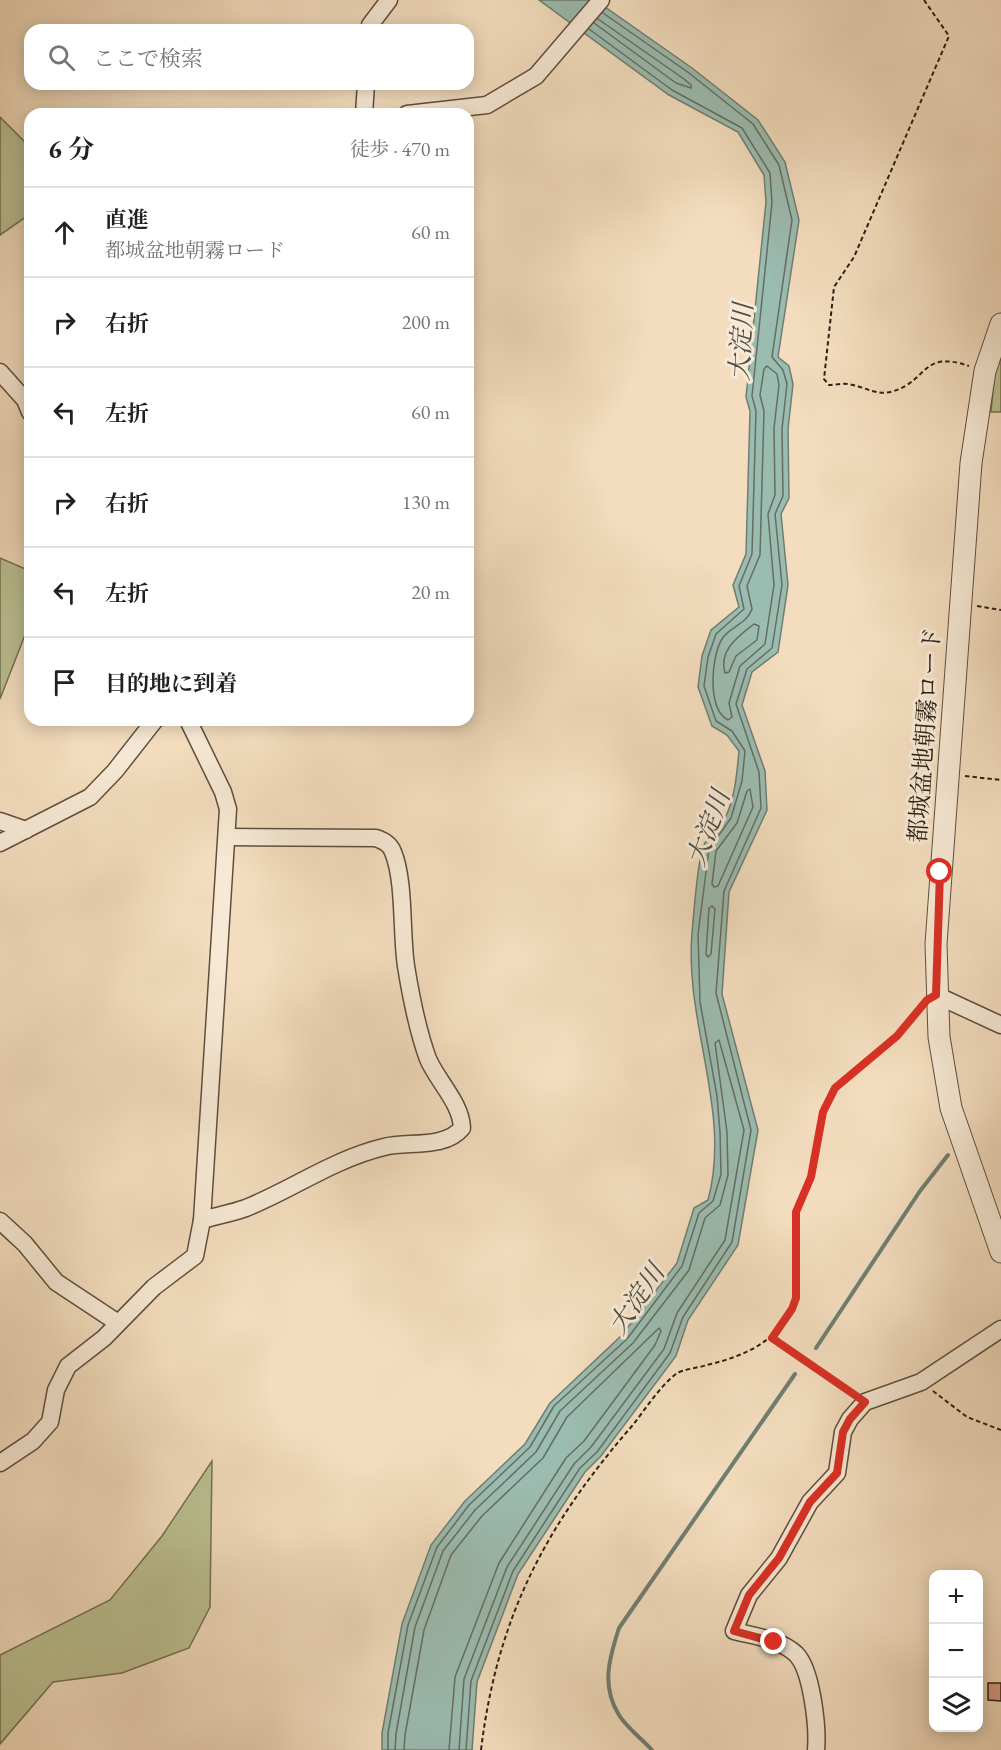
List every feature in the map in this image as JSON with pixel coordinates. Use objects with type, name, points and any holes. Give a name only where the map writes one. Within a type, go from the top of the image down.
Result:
[{"type":"street","points":[[371,24],[389,0]]},
{"type":"street","points":[[460,108],[487,105],[536,76],[601,0]]},
{"type":"street","points":[[365,108],[366,90]]},
{"type":"street","name":"都城盆地朝霧ロード","points":[[1001,324],[985,371],[970,463],[936,944],[939,1037],[951,1108],[1001,1252]]},
{"type":"street","points":[[0,372],[24,399]]},
{"type":"street","points":[[0,843],[90,797],[115,771],[150,726]]},
{"type":"street","points":[[0,1462],[33,1441],[50,1422],[56,1389],[68,1366],[104,1338],[154,1287],[195,1256],[202,1220],[207,1111],[228,837],[228,808],[223,792],[191,726]]},
{"type":"street","points":[[0,821],[26,830]]},
{"type":"street","points":[[202,1220],[245,1208],[345,1158],[385,1147],[444,1140],[456,1135],[462,1128],[461,1117],[429,1061],[417,1024],[406,964],[398,882],[393,852],[387,842],[376,838],[228,837]]},
{"type":"street","points":[[936,995],[1001,1024]]},
{"type":"street","points":[[0,1221],[25,1244],[56,1282],[118,1323]]},
{"type":"street","points":[[816,1750],[810,1686],[796,1654],[774,1642],[734,1631],[749,1595],[779,1558],[810,1502],[837,1473],[843,1432],[850,1419],[865,1402],[921,1382],[1001,1329]]},
{"type":"path","points":[[924,0],[949,36],[854,257],[834,287],[824,379],[829,385],[848,384],[884,394],[897,390],[934,363],[951,360],[985,371]]},
{"type":"path","points":[[960,605],[1001,610]]},
{"type":"path","points":[[948,775],[1001,780]]},
{"type":"path","points":[[481,1750],[490,1688],[504,1640],[539,1554],[564,1514],[615,1445],[677,1373],[735,1358],[772,1338],[792,1309],[796,1298],[796,1212],[811,1177],[823,1112],[835,1088],[897,1036],[927,1000],[936,995]]},
{"type":"path","points":[[772,1338],[865,1402]]},
{"type":"path","points":[[921,1382],[967,1417],[1001,1430]]},
{"type":"green space","points":[[0,117],[24,141],[24,218],[0,235]]},
{"type":"green space","points":[[1001,346],[1001,412],[991,412],[995,368]]},
{"type":"green space","points":[[0,558],[24,568],[24,637],[0,699]]},
{"type":"green space","points":[[212,1461],[210,1607],[189,1648],[122,1673],[53,1682],[0,1744],[0,1655],[110,1600],[162,1536]]},
{"type":"water","points":[[539,0],[595,0],[692,68],[758,120],[785,162],[799,220],[778,357],[789,366],[793,384],[788,429],[789,498],[781,514],[788,585],[778,652],[752,672],[742,705],[765,771],[767,810],[729,892],[722,994],[758,1130],[738,1245],[688,1320],[676,1356],[601,1456],[585,1472],[518,1574],[477,1682],[472,1750],[382,1750],[382,1733],[402,1624],[431,1545],[465,1501],[525,1444],[550,1403],[622,1335],[677,1263],[694,1208],[708,1200],[714,1167],[711,1100],[694,1000],[691,966],[692,933],[703,847],[728,811],[735,785],[739,751],[727,735],[712,726],[698,687],[702,656],[711,630],[739,607],[733,585],[746,554],[750,411],[746,397],[766,202],[764,175],[738,132],[669,95]]},
{"type":"building","points":[[988,1683],[1001,1683],[1001,1701],[988,1700]]},
{"type":"waterway","points":[[816,1348],[920,1191],[948,1155]]},
{"type":"waterway","points":[[652,1750],[622,1720],[610,1694],[608,1672],[619,1628],[795,1374]]},
{"type":"route","points":[[774,1642],[734,1631],[749,1595],[779,1558],[810,1502],[837,1473],[843,1432],[850,1419],[865,1402],[772,1338],[792,1309],[796,1298],[798,1285],[796,1212],[811,1177],[823,1112],[835,1088],[897,1036],[927,1000],[936,995],[940,872]]},
{"type":"water label","name":"大淀川","points":[[741,342]]},
{"type":"water label","name":"大淀川","points":[[708,828]]},
{"type":"water label","name":"大淀川","points":[[636,1299]]}]
